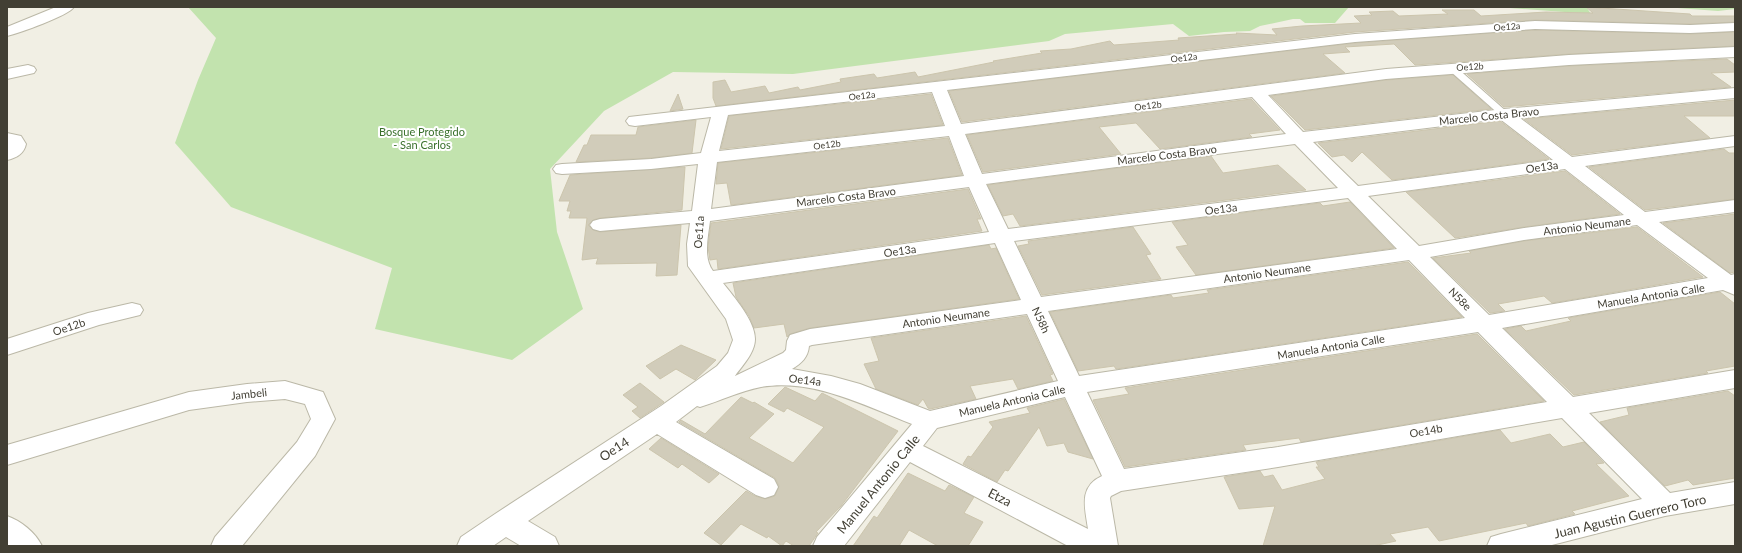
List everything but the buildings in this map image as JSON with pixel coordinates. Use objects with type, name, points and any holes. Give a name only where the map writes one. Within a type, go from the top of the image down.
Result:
[{"type":"street","points":[[22,11],[37,7]]},
{"type":"street","points":[[7,32],[56,14],[67,7]]},
{"type":"street","name":"Oe12a","points":[[635,121],[1355,38],[1535,25],[1690,29],[1735,27]]},
{"type":"street","name":"Oe12b","points":[[562,169],[708,159],[1256,92],[1386,74],[1569,60],[1735,52]]},
{"type":"street","points":[[7,74],[28,70]]},
{"type":"street","name":"N58h","points":[[938,87],[975,180],[1116,481]]},
{"type":"street","name":"N58e","points":[[1256,92],[1299,138],[1665,506]]},
{"type":"street","name":"Marcelo Costa Bravo","points":[[600,225],[700,216],[1299,138],[1504,114],[1735,93]]},
{"type":"street","name":"Oe11a","points":[[721,111],[708,159],[697,244],[698,266],[725,300],[737,318],[744,340]]},
{"type":"street","points":[[1504,114],[1642,220],[1733,284]]},
{"type":"street","points":[[7,138],[15,140],[18,144],[16,149],[7,155]]},
{"type":"street","name":"Oe13a","points":[[707,279],[1002,236],[1353,192],[1735,141]]},
{"type":"street","name":"Antonio Neumane","points":[[745,382],[791,359],[796,353],[798,341],[810,337],[1414,253],[1524,234],[1642,220],[1735,206]]},
{"type":"street","name":"Manuela Antonia Calle","points":[[929,421],[1072,386],[1733,284]]},
{"type":"street","name":"Oe12b","points":[[7,346],[96,318],[132,310]]},
{"type":"street","name":"Oe14","points":[[471,546],[656,422],[725,372],[738,356],[744,340]]},
{"type":"street","name":"Oe14a","points":[[678,406],[745,382],[769,377],[792,377],[824,382],[929,421]]},
{"type":"street","name":"Oe14b","points":[[1116,481],[1278,456],[1735,379]]},
{"type":"street","name":"Jambeli","points":[[7,455],[189,402],[247,393],[285,390],[314,398],[323,419],[306,449],[225,546]]},
{"type":"street","name":"Manuel Antonio Calle","points":[[827,546],[929,421]]},
{"type":"street","points":[[656,422],[765,487]]},
{"type":"street","name":"Etza","points":[[907,449],[1094,546]]},
{"type":"street","points":[[1104,546],[1097,498],[1102,488],[1116,481]]},
{"type":"street","name":"Juan Agustin Guerrero Toro","points":[[1501,546],[1665,506],[1735,492]]},
{"type":"street","points":[[505,522],[545,546]]},
{"type":"street","points":[[7,528],[28,546]]},
{"type":"lane","points":[[1453,69],[1504,114]]},
{"type":"green space","name":"Bosque Protegido - San Carlos","points":[[188,7],[1349,7],[1335,23],[1305,23],[1300,19],[1293,19],[1260,26],[1250,31],[1189,36],[1173,24],[1065,34],[1049,41],[793,74],[673,72],[604,111],[550,169],[557,232],[583,309],[512,360],[375,329],[392,268],[231,207],[175,143],[198,80],[216,38]]},
{"type":"green space","points":[[1496,7],[1593,7],[1587,8],[1591,14]]},
{"type":"green space","points":[[1664,7],[1735,7],[1735,9],[1718,11]]}]
